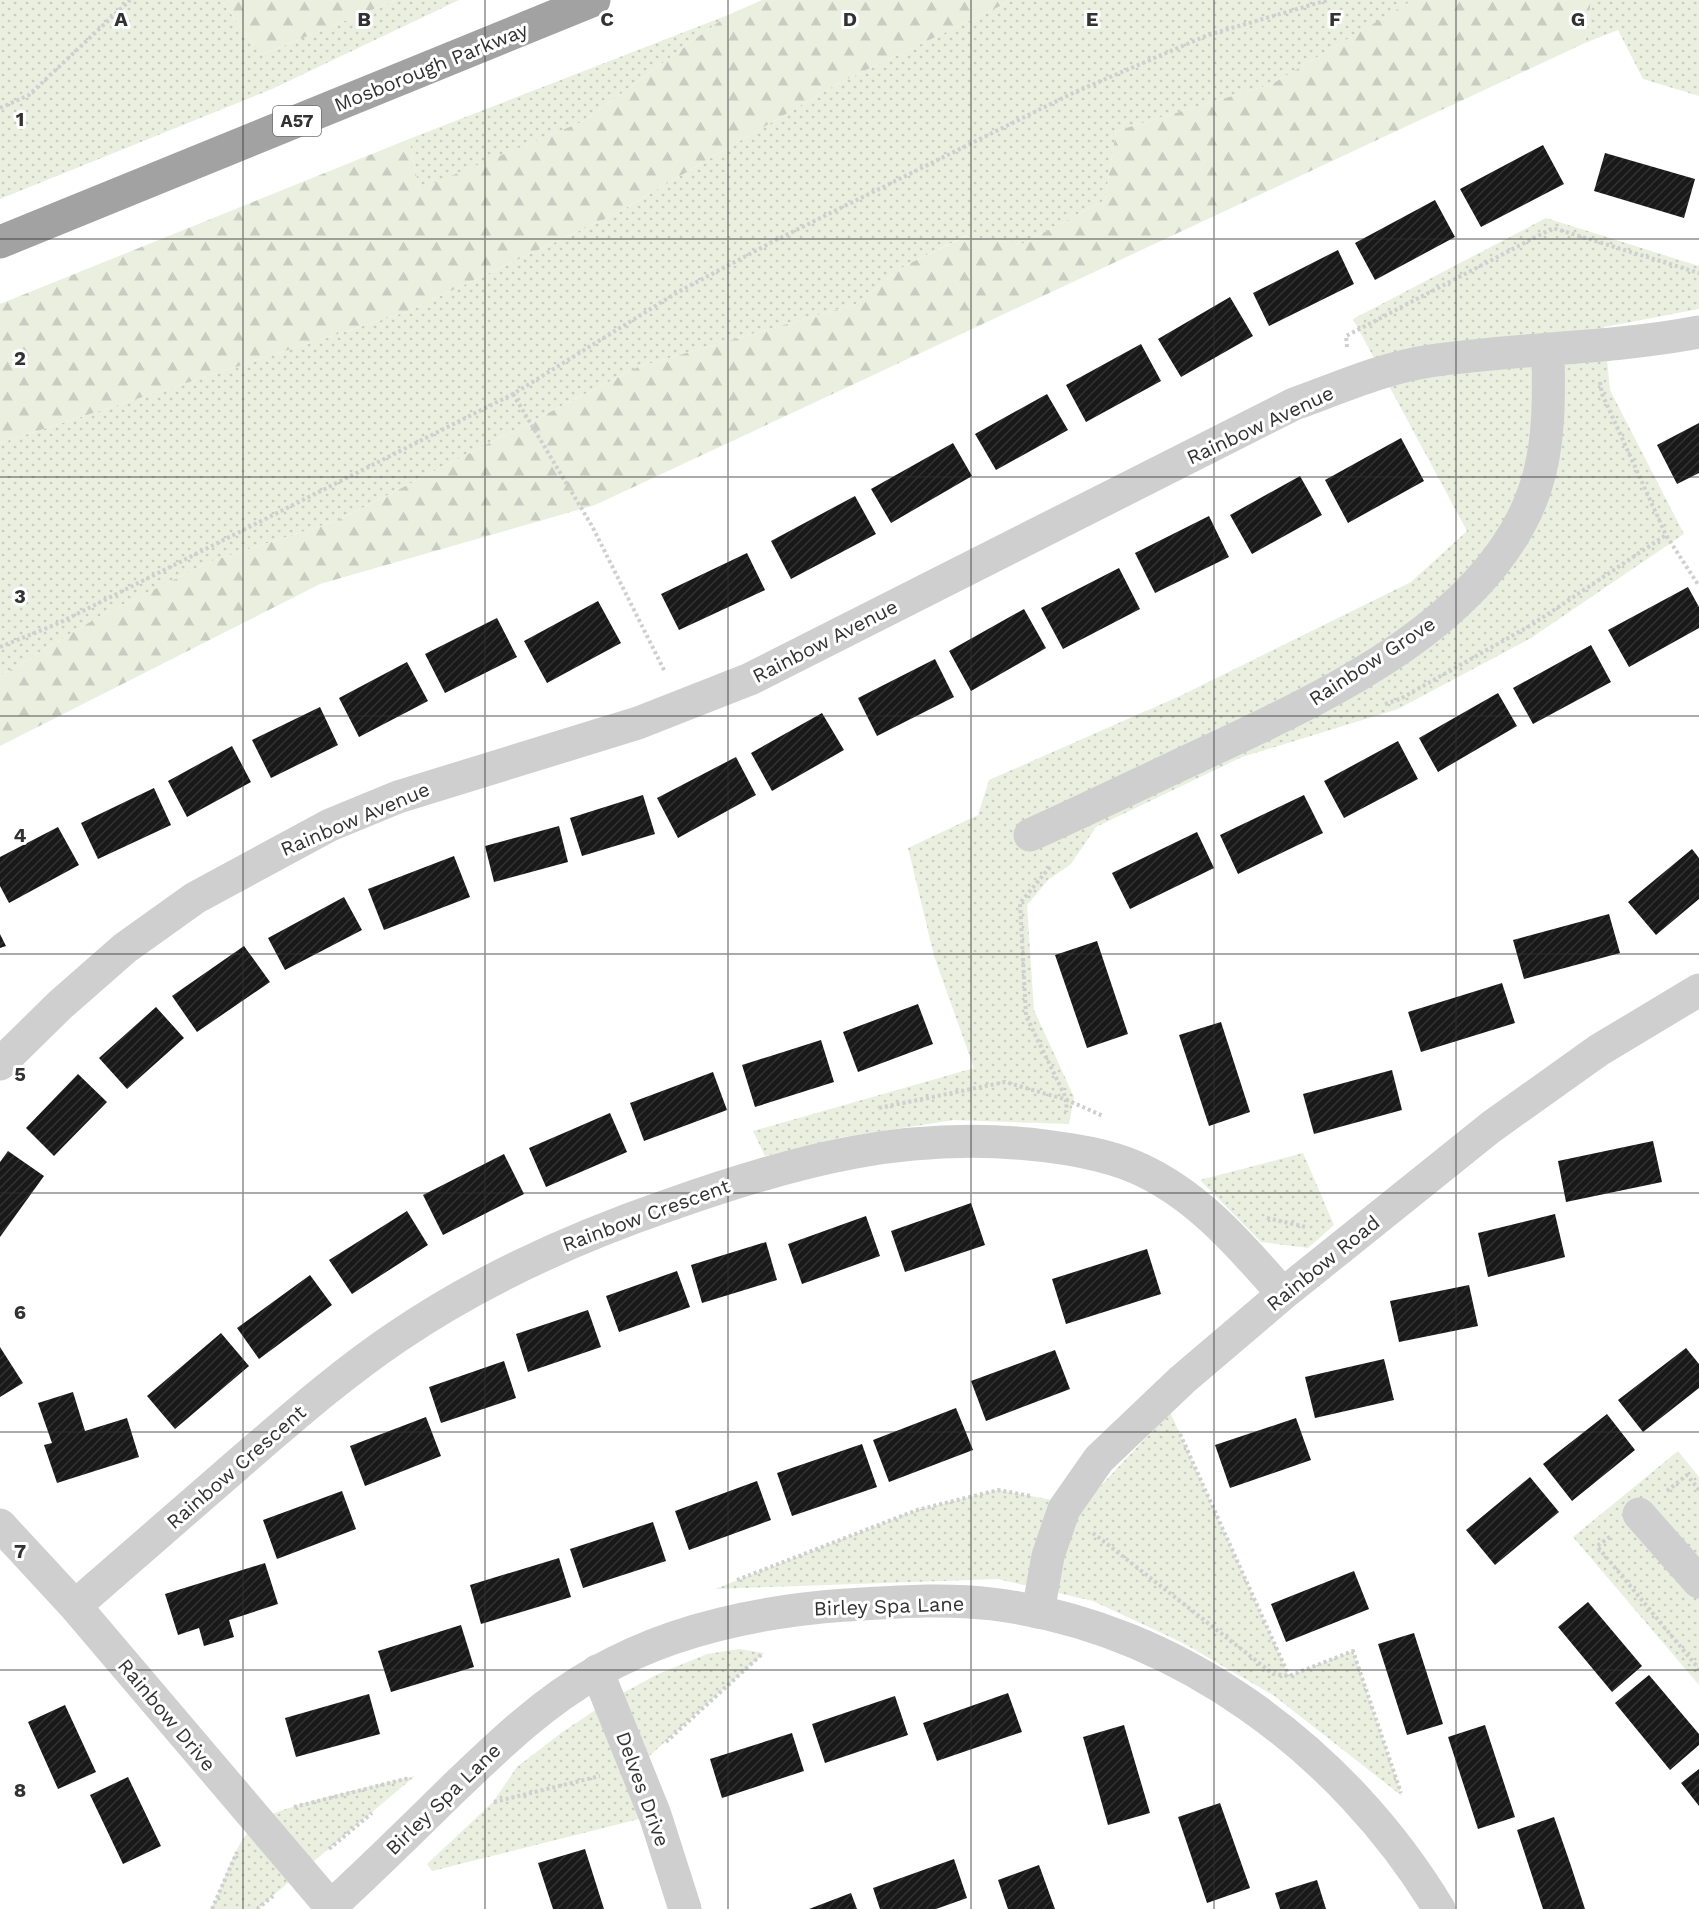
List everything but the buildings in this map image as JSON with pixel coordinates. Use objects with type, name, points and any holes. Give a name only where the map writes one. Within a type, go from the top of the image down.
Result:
[{"type":"highway","name":"Mosborough Parkway","points":[[0,242],[594,0]]},
{"type":"street","name":"Rainbow Avenue","points":[[0,1064],[60,1005],[125,948],[195,898],[330,825],[398,796],[638,723],[750,679],[1294,404],[1375,374],[1428,362],[1593,344],[1656,341],[1699,332]]},
{"type":"street","name":"Rainbow Grove","points":[[1030,835],[1283,716],[1363,671],[1429,627],[1478,583],[1510,540],[1535,488],[1548,406],[1548,349]]},
{"type":"street","name":"Rainbow Road","points":[[1038,1612],[1048,1556],[1064,1509],[1100,1459],[1164,1397],[1283,1294],[1549,1083],[1663,1009],[1699,990]]},
{"type":"street","name":"Rainbow Crescent","points":[[75,1606],[323,1391],[395,1337],[457,1297],[542,1254],[701,1194],[817,1159],[881,1146],[946,1141],[1013,1142],[1083,1151],[1135,1167],[1168,1185],[1229,1232],[1283,1294]]},
{"type":"street","points":[[1639,1514],[1699,1582]]},
{"type":"street","name":"Rainbow Drive","points":[[5,1538],[75,1606],[330,1908]]},
{"type":"street","name":"Birley Spa Lane","points":[[330,1908],[505,1739],[553,1700],[597,1671],[639,1651],[739,1619],[816,1607],[897,1601],[992,1604],[1038,1612],[1108,1631],[1175,1661],[1238,1699],[1303,1745],[1361,1801],[1421,1879],[1439,1909]]},
{"type":"street","name":"Delves Drive","points":[[597,1671],[637,1768],[685,1909]]},
{"type":"path","points":[[0,108],[29,95],[130,0]]},
{"type":"path","points":[[0,647],[59,623],[513,394],[678,292],[776,240],[1073,93],[1208,35],[1328,0]]},
{"type":"path","points":[[1349,384],[1346,336],[1552,228],[1699,273]]},
{"type":"path","points":[[1593,344],[1602,394],[1666,535],[1699,585]]},
{"type":"path","points":[[513,394],[592,526],[682,706]]},
{"type":"path","points":[[1378,706],[1400,699],[1533,624],[1666,535]]},
{"type":"path","points":[[1051,865],[1020,903],[1026,1016],[1067,1100],[1063,1148]]},
{"type":"path","points":[[1164,1397],[1289,1676]]},
{"type":"path","points":[[736,1580],[917,1510],[998,1490],[1048,1499],[1064,1509],[1273,1674],[1289,1676],[1353,1651],[1402,1796]]},
{"type":"path","points":[[485,1810],[494,1802],[637,1768],[764,1653],[739,1619]]},
{"type":"path","points":[[407,1784],[416,1776]]},
{"type":"path","points":[[257,1909],[380,1806]]},
{"type":"green space","points":[[0,0],[221,0],[261,55],[396,0],[459,0],[272,89],[0,199]]},
{"type":"green space","points":[[221,0],[396,0],[261,55]]},
{"type":"green space","points":[[762,0],[1013,0],[837,84],[617,213],[406,312],[0,443],[0,304],[409,139],[419,189],[584,121],[728,15]]},
{"type":"green space","points":[[1013,0],[1414,0],[1272,84],[1116,131],[1105,200],[1022,244],[966,236],[906,265],[856,304],[638,367],[339,520],[212,561],[100,616],[0,676],[0,443],[406,312],[617,213],[837,84]]},
{"type":"green space","points":[[1413,0],[1591,0],[1585,43],[595,505],[320,584],[0,746],[0,676],[100,616],[212,561],[339,520],[638,367],[856,304],[906,265],[967,236],[1022,244],[1105,200],[1116,131],[1272,84]]},
{"type":"green space","points":[[1591,0],[1699,0],[1699,96],[1643,79],[1618,30],[1585,43]]},
{"type":"green space","points":[[728,15],[584,121],[419,190],[409,139]]},
{"type":"green space","points":[[1546,218],[1699,266],[1699,309],[1604,327],[1610,390],[1684,534],[1531,638],[1398,709],[1242,757],[1096,827],[1071,864],[1048,880],[1027,905],[1034,1010],[1074,1097],[1069,1124],[954,1120],[844,1137],[765,1156],[753,1131],[974,1068],[934,956],[908,848],[978,815],[989,780],[1180,696],[1411,582],[1467,531],[1353,319]]},
{"type":"green space","points":[[1303,1153],[1334,1225],[1308,1248],[1261,1242],[1200,1180]]},
{"type":"green space","points":[[1170,1412],[1289,1676],[1353,1651],[1402,1796],[1273,1695],[1183,1643],[1093,1601],[998,1579],[715,1589],[917,1510],[998,1490],[1048,1499],[1064,1509],[1094,1493]]},
{"type":"green space","points":[[1678,1451],[1699,1477],[1699,1685],[1573,1537]]},
{"type":"green space","points":[[739,1649],[764,1653],[637,1767],[655,1815],[432,1871],[427,1864],[493,1802],[517,1767],[561,1733],[610,1700],[656,1675],[707,1654]]},
{"type":"green space","points":[[415,1776],[257,1909],[212,1909],[236,1852],[256,1823],[267,1816],[306,1803]]}]
